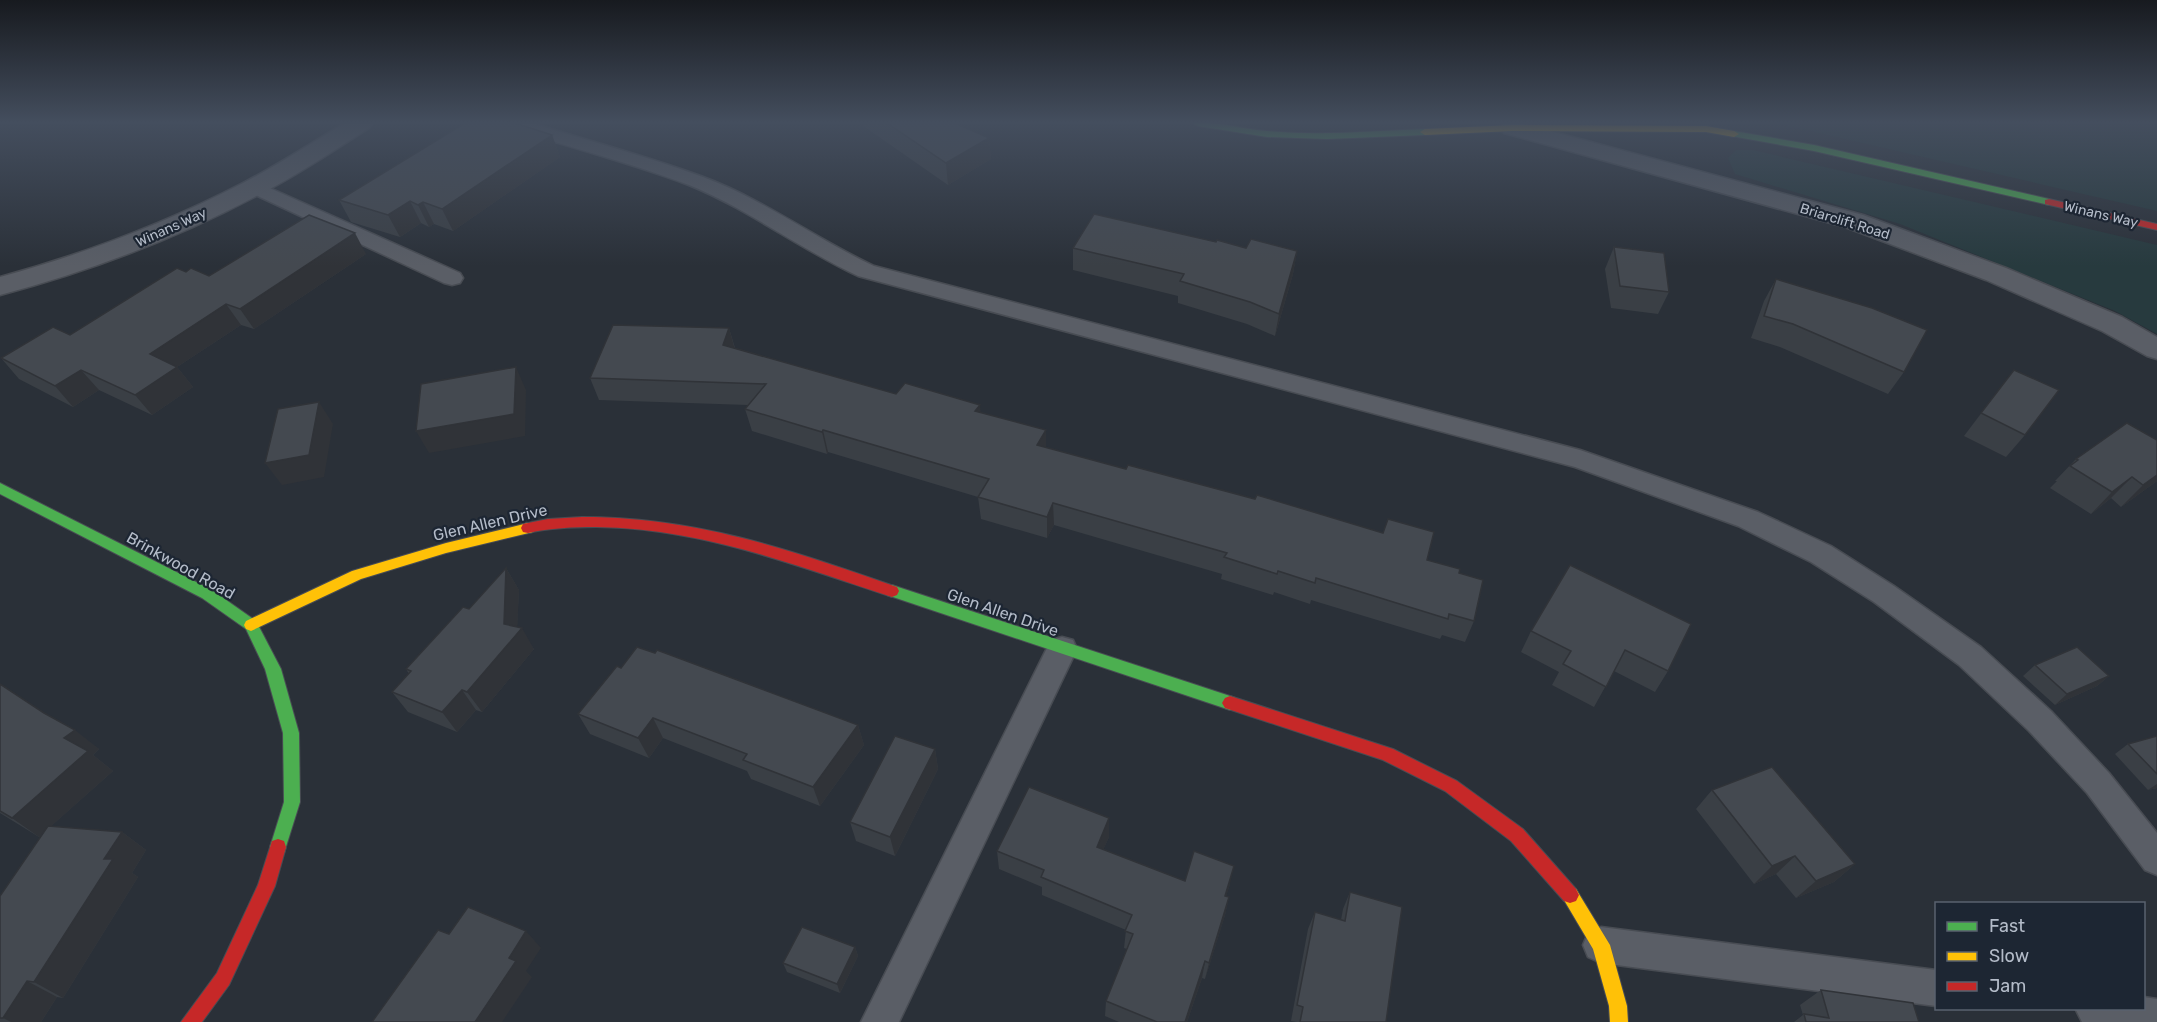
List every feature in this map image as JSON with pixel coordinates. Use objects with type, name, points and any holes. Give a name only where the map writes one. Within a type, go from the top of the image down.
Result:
[{"type":"street","name":"Winans Way","points":[[0,286],[117,250],[189,220],[281,171]]},
{"type":"street","name":"Briarclift Road","points":[[1669,171],[1854,221],[1996,274],[2112,324],[2157,348]]},
{"type":"street","name":"Winans Way","points":[[1908,171],[2157,227]]},
{"type":"street","name":"Brinkwood Road","points":[[0,488],[207,594],[251,625],[273,669],[291,733],[292,802],[267,886],[223,979],[190,1022]]},
{"type":"street","name":"Glen Allen Drive","points":[[251,625],[357,575],[447,548],[543,525],[621,520],[690,530],[776,552],[1062,650],[1387,754],[1451,786],[1517,835],[1568,891],[1600,945],[1618,1006],[1619,1022]]},
{"type":"lane","points":[[663,171],[731,196],[840,259],[866,271],[1580,459],[1748,519],[1821,554],[1884,594],[1970,656],[2040,721],[2098,783],[2157,859]]},
{"type":"lane","points":[[254,187],[452,278]]},
{"type":"lane","points":[[880,1022],[1062,650]]},
{"type":"lane","points":[[1600,945],[1935,988]]},
{"type":"lane","points":[[2107,1010],[2157,1017]]},
{"type":"green space","points":[[1734,171],[1841,171],[2157,245],[2157,334],[2115,311],[1900,224],[1735,174]]},
{"type":"green space","points":[[1982,171],[2157,171],[2157,211]]},
{"type":"building","points":[[387,171],[499,171],[442,209],[423,202],[418,205],[410,201],[388,215],[339,200]]},
{"type":"building","points":[[1094,214],[1246,248],[1251,239],[1297,251],[1279,314],[1250,302],[1180,281],[1184,274],[1073,248]]},
{"type":"building","points":[[309,215],[355,233],[240,309],[226,304],[150,354],[177,367],[135,395],[81,370],[55,386],[1,358],[53,327],[70,335],[177,268],[186,272],[191,268],[209,276]]},
{"type":"building","points":[[1614,247],[1664,253],[1669,292],[1620,286]]},
{"type":"building","points":[[1776,279],[1872,308],[1927,330],[1904,372],[1793,324],[1764,316]]},
{"type":"building","points":[[613,325],[729,328],[723,345],[896,394],[905,383],[980,405],[975,411],[1046,430],[1037,445],[1126,469],[1128,465],[1255,499],[1257,495],[1383,533],[1388,519],[1434,532],[1427,560],[1460,569],[1459,573],[1483,580],[1474,621],[1449,614],[1448,619],[1316,578],[1315,583],[1278,571],[1277,574],[1224,557],[1227,553],[1053,503],[1047,517],[978,497],[989,479],[745,409],[766,384],[590,378]]},
{"type":"building","points":[[516,367],[514,414],[416,431],[421,384]]},
{"type":"building","points":[[2014,370],[2059,390],[2025,435],[1981,413]]},
{"type":"building","points":[[319,402],[309,455],[265,463],[278,409]]},
{"type":"building","points":[[2127,423],[2157,440],[2157,475],[2143,485],[2132,477],[2112,492],[2070,466],[2078,460],[2076,459]]},
{"type":"building","points":[[1570,565],[1691,624],[1668,671],[1625,650],[1606,687],[1563,664],[1571,651],[1531,631]]},
{"type":"building","points":[[506,568],[504,624],[522,628],[467,692],[462,690],[442,712],[392,692],[411,671],[406,669],[463,607],[469,609]]},
{"type":"building","points":[[637,647],[655,653],[657,650],[858,725],[813,787],[743,760],[747,754],[653,718],[638,738],[578,714],[617,666],[621,668]]},
{"type":"building","points":[[2077,647],[2109,676],[2067,694],[2035,665]]},
{"type":"building","points":[[0,684],[75,730],[64,738],[88,751],[12,818],[0,811]]},
{"type":"building","points":[[895,736],[935,749],[890,837],[850,822]]},
{"type":"building","points":[[2157,736],[2157,774],[2128,744]]},
{"type":"building","points":[[1772,767],[1855,864],[1816,881],[1795,856],[1772,866],[1712,790]]},
{"type":"building","points":[[1029,787],[1109,818],[1097,847],[1185,881],[1194,851],[1234,866],[1225,896],[1229,897],[1209,963],[1205,961],[1185,1022],[1157,1022],[1106,1001],[1133,934],[1125,931],[1132,915],[1041,877],[1044,870],[997,851]]},
{"type":"building","points":[[48,826],[122,832],[104,859],[113,859],[34,982],[27,981],[3,1018],[0,1018],[0,896]]},
{"type":"building","points":[[1350,892],[1402,907],[1386,1022],[1300,1022],[1303,1007],[1297,1005],[1315,912],[1345,921]]},
{"type":"building","points":[[468,907],[526,931],[509,958],[516,961],[475,1022],[372,1022],[438,930],[449,934]]},
{"type":"building","points":[[802,927],[855,947],[837,984],[783,963]]},
{"type":"building","points":[[1821,990],[1913,1003],[1919,1022],[1806,1022],[1804,1014],[1829,1018]]},
{"type":"traffic: fast","points":[[1913,171],[2049,202]]},
{"type":"traffic: fast","points":[[0,488],[207,594],[251,625],[273,669],[291,733],[292,802],[278,847]]},
{"type":"traffic: fast","points":[[892,591],[1230,703]]},
{"type":"traffic: slow","points":[[251,625],[357,575],[446,548],[528,528]]},
{"type":"traffic: slow","points":[[1570,895],[1601,945],[1618,1006],[1619,1022]]},
{"type":"traffic: jam","points":[[2049,202],[2157,227]]},
{"type":"traffic: jam","points":[[528,528],[582,522],[622,522],[662,526],[740,542],[892,591]]},
{"type":"traffic: jam","points":[[1230,703],[1387,754],[1451,786],[1517,835],[1570,895]]},
{"type":"traffic: jam","points":[[190,1022],[223,979],[266,886],[278,847]]}]
